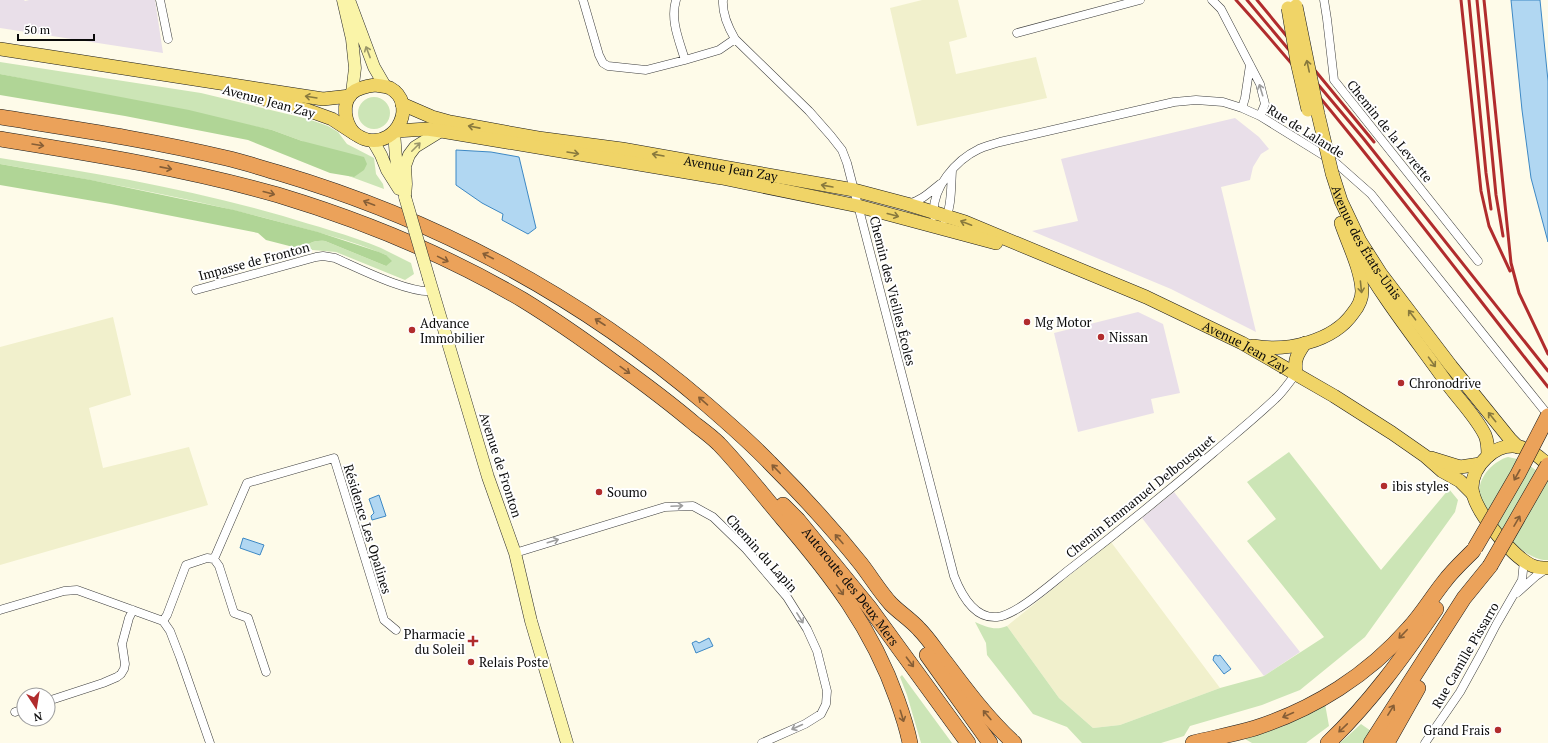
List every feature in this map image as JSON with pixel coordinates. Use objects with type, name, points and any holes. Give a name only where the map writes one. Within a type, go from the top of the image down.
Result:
[{"type":"highway","points":[[0,117],[144,141],[229,158],[298,179],[389,211],[486,255],[535,281],[616,333],[682,384],[732,427],[768,461],[803,497],[861,564],[889,602],[919,629],[982,708],[1014,743]]},
{"type":"highway","points":[[0,139],[169,169],[232,183],[330,212],[399,239],[487,281],[522,300],[568,329],[667,400],[718,444],[795,533],[828,574],[869,635],[888,673],[910,743]]},
{"type":"highway","points":[[1328,743],[1364,707],[1412,644],[1474,549],[1518,474],[1548,415]]},
{"type":"highway","name":"Autoroute des Deux Mers","points":[[718,444],[798,520],[838,567],[929,688],[968,743]]},
{"type":"highway","points":[[1387,743],[1408,703],[1472,603],[1490,566],[1548,465]]},
{"type":"highway","points":[[1192,743],[1254,728],[1274,721],[1322,698],[1352,680],[1372,665],[1409,628],[1444,581],[1474,549]]},
{"type":"highway","points":[[1371,743],[1464,598],[1490,566]]},
{"type":"highway","name":"Autoroute des Deux Mers","points":[[889,602],[990,743]]},
{"type":"main road","points":[[343,0],[352,39],[355,68],[351,95],[346,106],[346,116],[349,126],[355,134],[364,139],[373,141],[382,140],[395,132],[402,118],[402,104],[392,89],[385,86],[366,86],[351,95]]},
{"type":"main road","points":[[349,0],[374,67],[385,86]]},
{"type":"main road","name":"Avenue des États-Unis","points":[[1292,3],[1297,62],[1328,172],[1333,204],[1341,223],[1372,277],[1451,389],[1477,422],[1486,437],[1488,447],[1484,460]]},
{"type":"main road","name":"Avenue Jean Zay","points":[[0,49],[323,99],[351,95]]},
{"type":"main road","name":"Avenue Jean Zay","points":[[178,76],[307,110],[332,119],[355,134]]},
{"type":"main road","name":"Avenue Jean Zay","points":[[402,104],[432,117],[450,122],[538,138],[622,149],[854,190],[947,216],[1146,297],[1242,344],[1296,374],[1383,427],[1426,456],[1442,471],[1465,486],[1473,494]]},
{"type":"main road","name":"Avenue Jean Zay","points":[[395,132],[427,129],[722,178],[858,206],[1054,259]]},
{"type":"main road","name":"Avenue de Fronton","points":[[405,197],[405,166],[409,155],[415,147],[440,131]]},
{"type":"main road","name":"Avenue de Fronton","points":[[395,132],[396,158],[405,197],[488,477],[515,553],[531,621],[567,743]]},
{"type":"main road","name":"Avenue de Fronton","points":[[373,141],[387,170],[405,197]]},
{"type":"main road","name":"Avenue des États-Unis","points":[[1328,172],[1360,241],[1381,274],[1455,372],[1518,447]]},
{"type":"main road","points":[[1242,344],[1269,348],[1305,344],[1324,336],[1342,325],[1350,318],[1360,302],[1362,292],[1360,276],[1341,223]]},
{"type":"main road","points":[[1296,374],[1294,363],[1305,344]]},
{"type":"main road","points":[[1547,568],[1533,566],[1524,561],[1511,550],[1489,524],[1479,509],[1473,494],[1473,480],[1484,460],[1506,447],[1518,447],[1539,456],[1548,465]]},
{"type":"main road","name":"Avenue Jean Zay","points":[[1426,456],[1460,466],[1484,460]]},
{"type":"street","points":[[160,0],[168,39]]},
{"type":"street","points":[[583,0],[602,63],[608,66],[646,70],[719,50],[735,39]]},
{"type":"street","points":[[676,0],[673,9],[673,19],[685,60]]},
{"type":"street","name":"Chemin des Vieilles Écoles","points":[[723,0],[722,8],[725,18],[735,39],[809,111],[842,150],[847,163],[876,280],[954,576],[959,590],[968,603],[978,612],[987,616]]},
{"type":"street","points":[[1018,33],[1140,0]]},
{"type":"street","points":[[1212,0],[1221,9],[1260,84],[1265,104],[1260,116]]},
{"type":"street","name":"Chemin de la Levrette","points":[[1324,0],[1334,80],[1478,261]]},
{"type":"street","points":[[1242,108],[1250,65]]},
{"type":"street","name":"Rue de Lalande","points":[[907,204],[920,200],[940,183],[962,160],[979,150],[1000,142],[1174,102],[1210,100],[1224,102],[1260,116],[1336,163],[1371,194],[1548,415]]},
{"type":"street","points":[[936,226],[947,216],[950,200],[952,171]]},
{"type":"street","points":[[936,226],[934,212],[936,195],[940,183]]},
{"type":"street","name":"Impasse de Fronton","points":[[196,290],[323,256],[334,258],[411,289],[426,292],[431,285]]},
{"type":"street","name":"Chemin Emmanuel Delbousquet","points":[[987,616],[995,617],[1004,615],[1014,610],[1051,584],[1113,536],[1276,398],[1296,374]]},
{"type":"street","name":"Résidence Les Opalines","points":[[214,559],[247,483],[334,458],[384,620],[396,630]]},
{"type":"street","name":"Chemin du Lapin","points":[[515,553],[665,507],[693,506],[713,517],[746,549],[787,597],[808,629],[816,651],[827,691],[826,704],[820,714],[805,724],[762,743]]},
{"type":"street","points":[[163,621],[167,615],[186,565],[207,558],[214,559],[219,566],[234,613],[248,618],[266,672]]},
{"type":"street","name":"Rue Camille Pissarro","points":[[1425,743],[1460,692],[1512,598],[1523,575],[1524,561]]},
{"type":"street","name":"Rue Camille Pissarro","points":[[1512,598],[1547,568]]},
{"type":"street","points":[[0,610],[64,591],[77,590],[163,621],[170,632],[180,656],[210,743]]},
{"type":"street","points":[[56,698],[103,683],[117,677],[124,670],[125,664],[122,644],[133,610]]},
{"type":"shaded area","points":[[0,0],[155,0],[163,53],[0,28]]},
{"type":"shaded area","points":[[1235,118],[1259,137],[1269,149],[1261,154],[1253,167],[1250,180],[1221,187],[1256,332],[1171,289],[1032,231],[1078,221],[1061,159]]},
{"type":"shaded area","points":[[1138,312],[1163,324],[1180,393],[1151,399],[1154,413],[1078,432],[1054,333]]},
{"type":"shaded area","points":[[1174,492],[1300,652],[1264,676],[1142,518]]},
{"type":"green space","points":[[922,0],[958,0],[967,37],[949,42],[956,74],[1036,57],[1047,98],[917,126],[890,8]]},
{"type":"green space","points":[[0,62],[201,93],[308,119],[328,126],[338,132],[347,144],[374,158],[376,174],[383,184],[384,189],[346,175],[354,177],[302,141],[272,130],[0,74]]},
{"type":"green space","points":[[0,74],[189,110],[272,130],[302,141],[364,157],[367,164],[364,170],[354,177],[330,173],[248,140],[125,116],[0,95]]},
{"type":"green space","points":[[371,97],[377,97],[386,101],[390,113],[386,125],[377,129],[371,129],[362,125],[358,116],[358,110],[362,101]]},
{"type":"green space","points":[[0,158],[107,176],[248,206],[369,243],[411,263],[414,274],[405,280],[336,252],[301,249],[312,242],[325,241],[386,266],[386,255],[346,240],[318,232],[242,212],[173,197],[0,164]]},
{"type":"green space","points":[[0,164],[91,180],[234,210],[318,232],[379,252],[386,255],[392,261],[386,266],[325,241],[312,242],[301,249],[266,240],[258,233],[111,204],[0,185]]},
{"type":"green space","points":[[113,317],[131,395],[89,408],[103,468],[189,447],[208,505],[0,565],[0,347]]},
{"type":"green space","points":[[1289,452],[1381,570],[1449,489],[1458,500],[1455,512],[1365,637],[1300,690],[1262,705],[1190,726],[1184,736],[1161,743],[1082,743],[1067,727],[1033,714],[987,655],[986,643],[975,622],[987,627],[995,628],[1007,626],[1059,698],[1093,728],[1120,725],[1220,688],[1264,676],[1324,637],[1247,541],[1276,519],[1247,482]]},
{"type":"green space","points":[[1508,457],[1522,460],[1548,479],[1548,560],[1538,559],[1517,546],[1497,526],[1483,505],[1479,490],[1483,477],[1497,462]]},
{"type":"green space","points":[[1111,542],[1220,688],[1120,725],[1093,728],[1059,698],[1007,626]]},
{"type":"green space","points":[[902,675],[952,743],[921,743],[907,695],[900,677]]},
{"type":"green space","points":[[1325,704],[1329,726],[1306,743],[1252,743],[1245,739],[1284,726]]},
{"type":"green space","points":[[1361,724],[1371,731],[1364,743],[1340,743]]},
{"type":"water","points":[[1511,0],[1540,0],[1548,81],[1548,242],[1531,178],[1522,110]]},
{"type":"water","points":[[456,150],[491,152],[519,157],[536,228],[528,234],[502,220],[503,214],[482,203],[456,185]]},
{"type":"water","points":[[379,495],[386,516],[372,520],[371,516],[374,513],[369,499]]},
{"type":"water","points":[[243,538],[264,545],[260,555],[240,548]]},
{"type":"water","points":[[709,638],[713,646],[696,653],[692,643],[696,641],[699,643]]},
{"type":"water","points":[[1220,655],[1231,669],[1224,674],[1213,660],[1214,656]]},
{"type":"railway","points":[[1236,0],[1356,142],[1548,387]]},
{"type":"railway","points":[[1247,0],[1363,138],[1548,371]]},
{"type":"railway","points":[[1257,0],[1374,142]]},
{"type":"railway","points":[[1461,0],[1481,191],[1489,226],[1510,271]]},
{"type":"railway","points":[[1469,0],[1486,173],[1491,209]]},
{"type":"railway","points":[[1477,0],[1496,195],[1503,236]]},
{"type":"railway","points":[[1484,0],[1511,263],[1519,293],[1548,354]]},
{"type":"place","name":"Mg Motor","points":[[1027,322]]},
{"type":"place","name":"Advance Immobilier","points":[[412,330]]},
{"type":"place","name":"Nissan","points":[[1101,337]]},
{"type":"place","name":"Chronodrive","points":[[1401,383]]},
{"type":"place","name":"ibis styles","points":[[1384,486]]},
{"type":"place","name":"Soumo","points":[[599,492]]},
{"type":"place","name":"Pharmacie du Soleil","points":[[473,641]]},
{"type":"place","name":"Relais Poste","points":[[471,662]]},
{"type":"place","name":"Grand Frais","points":[[1498,730]]}]
